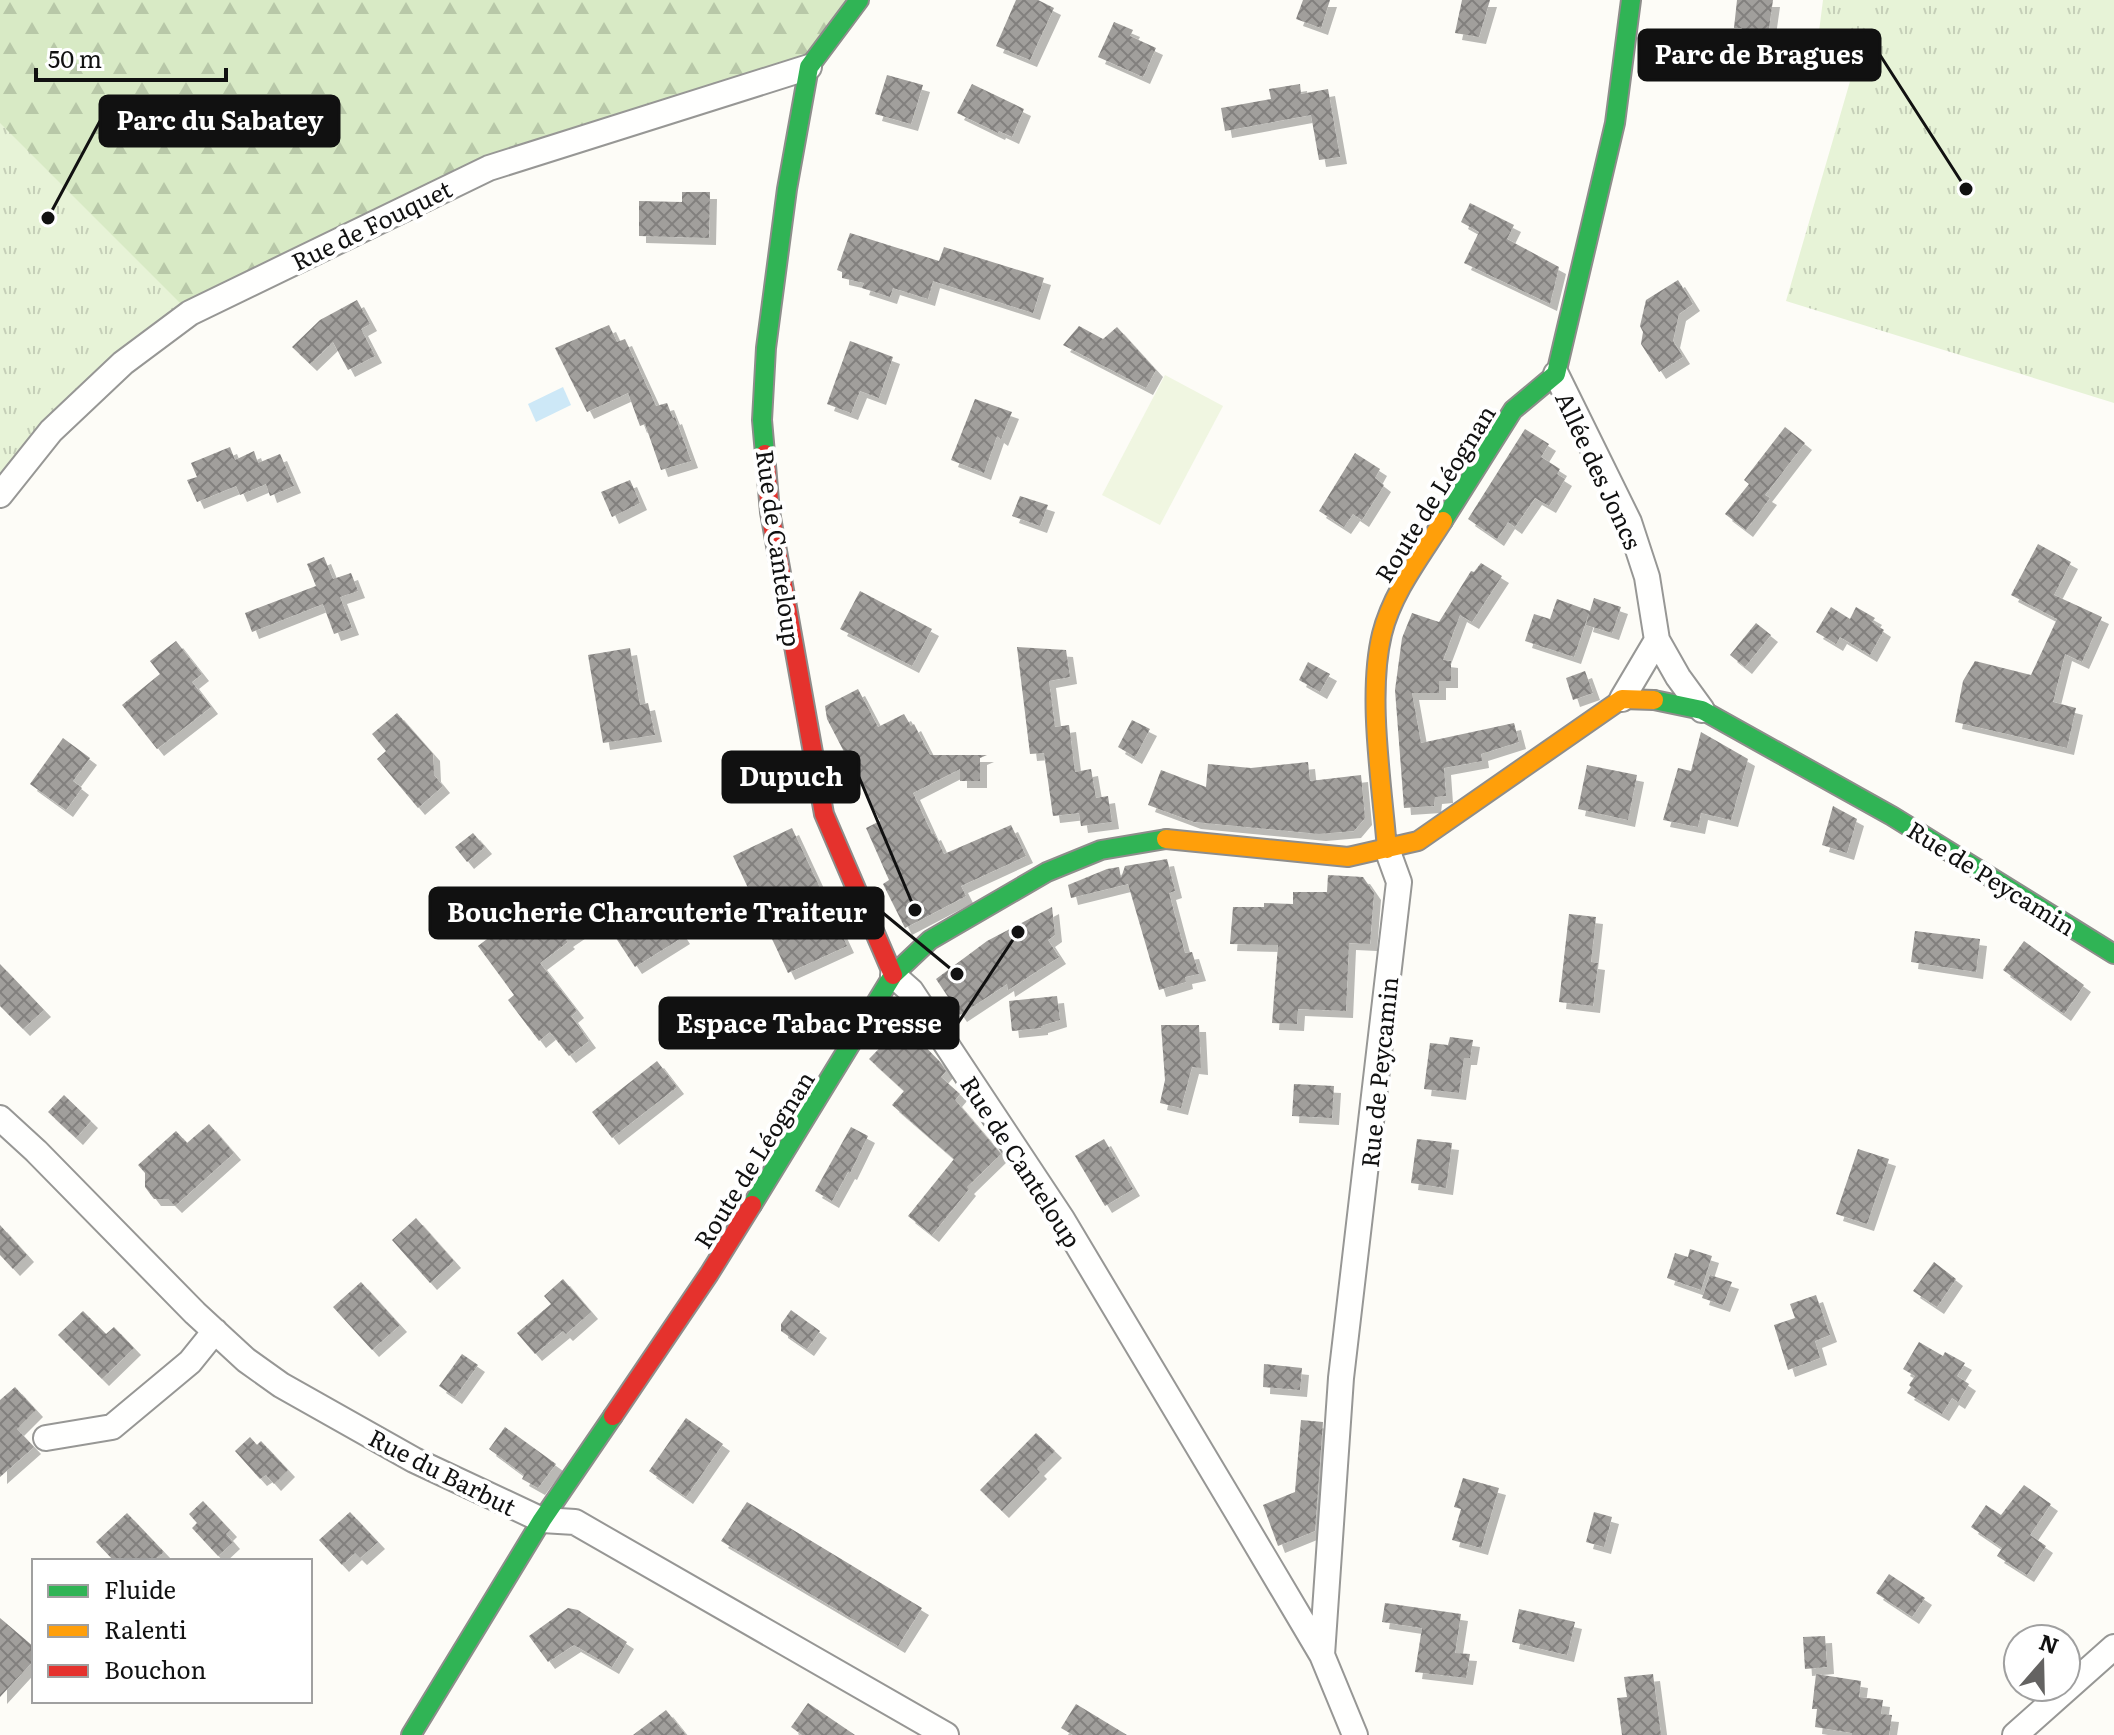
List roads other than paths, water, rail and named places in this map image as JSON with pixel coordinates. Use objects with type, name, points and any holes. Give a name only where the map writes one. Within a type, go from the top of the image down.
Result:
[{"type":"street","name":"Rue de Canteloup","points":[[859,0],[809,67],[787,189],[766,348],[762,420],[770,512],[824,814],[893,975],[911,991],[1062,1219],[1322,1655],[1355,1735]]},
{"type":"street","points":[[1556,374],[1615,123],[1631,0]]},
{"type":"street","name":"Rue de Fouquet","points":[[0,495],[51,431],[111,374],[190,313],[489,168],[809,67]]},
{"type":"street","name":"Allée des Joncs","points":[[1556,374],[1629,522],[1647,577],[1657,640]]},
{"type":"street","name":"Route de Léognan","points":[[411,1735],[542,1520],[709,1274],[893,975],[930,940],[1047,872],[1101,850],[1165,839],[1348,857],[1387,849],[1375,690],[1382,633],[1402,586],[1513,410],[1556,374]]},
{"type":"street","points":[[1387,849],[1418,841],[1622,699],[1657,640]]},
{"type":"street","name":"Rue de Peycamin","points":[[1657,640],[1702,710]]},
{"type":"street","name":"Rue de Peycamin","points":[[1622,699],[1659,700],[1702,710],[1892,816],[2114,954]]},
{"type":"street","name":"Rue de Peycamin","points":[[1322,1655],[1341,1378],[1399,882],[1387,849]]},
{"type":"street","name":"Rue du Barbut","points":[[0,1118],[215,1331],[246,1360],[281,1385],[414,1460],[542,1520],[575,1522],[946,1735]]},
{"type":"street","points":[[46,1438],[112,1427],[190,1362],[215,1331]]},
{"type":"street","points":[[2015,1735],[2114,1647]]},
{"type":"water","points":[[563,387],[571,405],[536,422],[528,404]]},
{"type":"place","name":"Parc de Bragues","points":[[1966,189]]},
{"type":"place","name":"Parc du Sabatey","points":[[48,218]]},
{"type":"place","name":"Dupuch","points":[[915,910]]},
{"type":"place","name":"Espace Tabac Presse","points":[[1018,932]]},
{"type":"place","name":"Boucherie Charcuterie Traiteur","points":[[957,974]]}]
